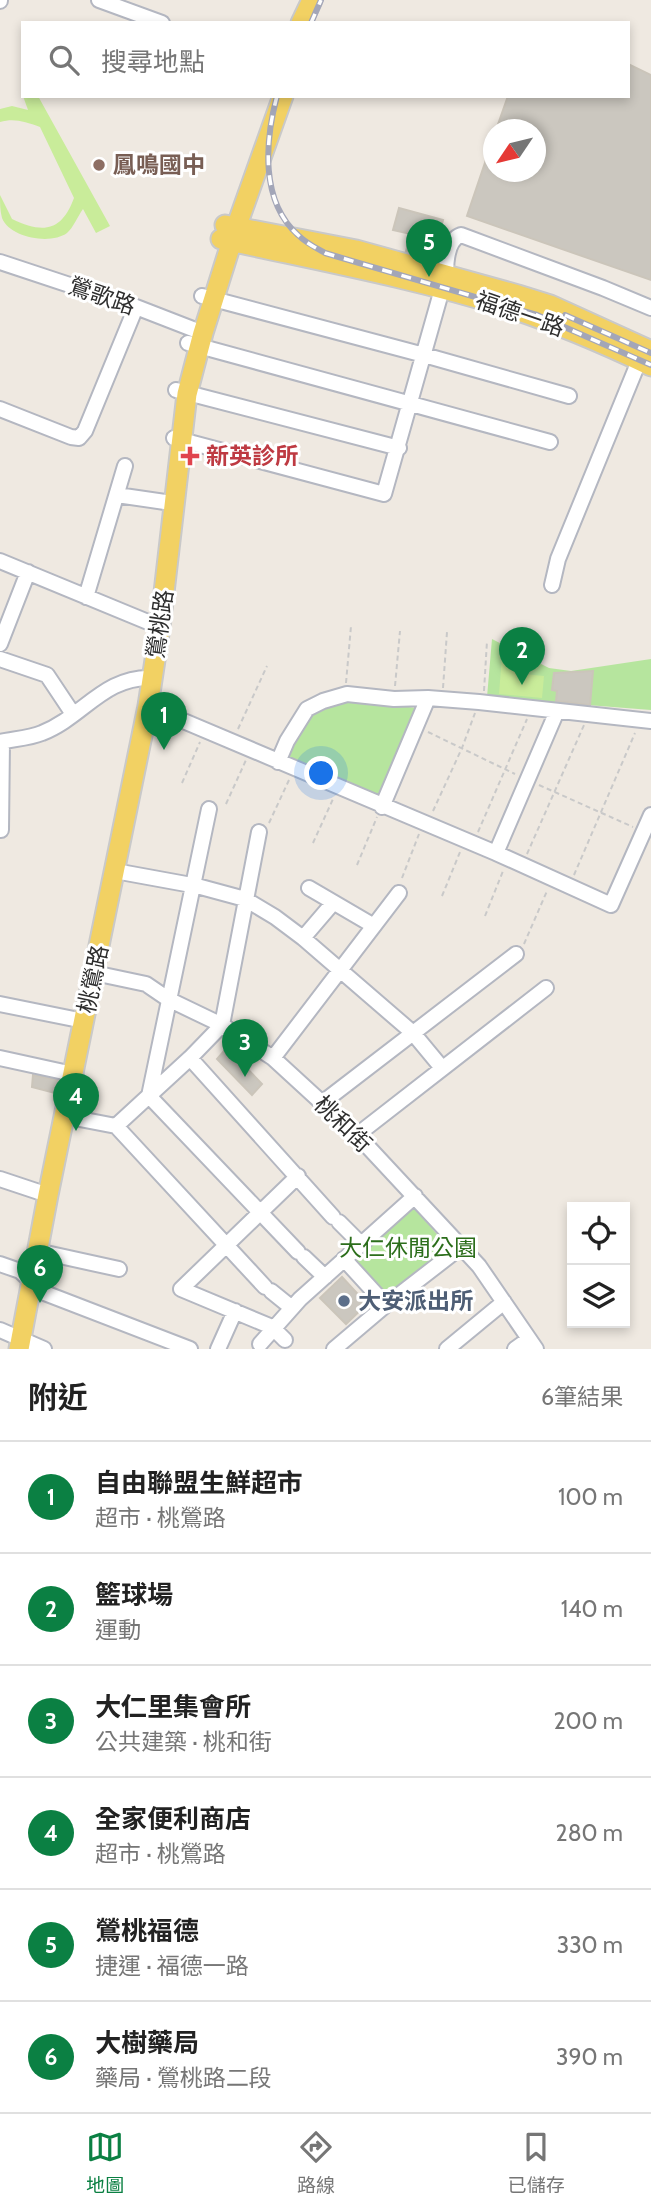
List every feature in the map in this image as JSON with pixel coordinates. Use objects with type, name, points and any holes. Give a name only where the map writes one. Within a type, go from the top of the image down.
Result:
[{"type":"main road","points":[[302,21],[312,0]]},
{"type":"main road","points":[[315,21],[323,0]]},
{"type":"main road","name":"鶯桃路","points":[[148,706],[140,691],[147,678],[156,625],[182,392],[196,337],[269,98]]},
{"type":"main road","name":"鶯桃路","points":[[228,233],[282,98]]},
{"type":"main road","name":"福德一路","points":[[228,233],[444,282],[647,359]]},
{"type":"main road","name":"鶯桃路","points":[[156,625],[166,502],[177,439]]},
{"type":"main road","name":"桃鶯路","points":[[20,1344],[148,706]]},
{"type":"street","points":[[99,0],[139,6],[159,21]]},
{"type":"street","points":[[177,439],[384,494],[444,282],[453,239],[461,235],[651,308]]},
{"type":"street","name":"鶯歌路","points":[[0,262],[136,307],[196,337],[411,403],[550,442]]},
{"type":"street","points":[[208,298],[569,396]]},
{"type":"street","points":[[0,409],[79,438],[85,431],[136,307]]},
{"type":"street","points":[[552,585],[558,559],[647,359]]},
{"type":"street","points":[[182,392],[399,448]]},
{"type":"street","points":[[86,597],[125,466]]},
{"type":"street","points":[[117,495],[166,502]]},
{"type":"street","points":[[0,561],[156,625]]},
{"type":"street","points":[[0,644],[28,572]]},
{"type":"street","points":[[0,659],[47,675],[73,714]]},
{"type":"street","points":[[1,830],[1,742],[43,733],[109,687],[135,678],[147,678]]},
{"type":"street","points":[[278,762],[287,741],[307,709],[345,695],[394,699],[435,698],[646,720]]},
{"type":"street","points":[[382,806],[435,698]]},
{"type":"street","points":[[148,706],[611,905],[651,815]]},
{"type":"street","points":[[502,856],[558,711]]},
{"type":"street","points":[[149,1096],[209,808]]},
{"type":"street","points":[[116,1126],[222,1025],[245,898],[264,828]]},
{"type":"street","points":[[115,871],[245,898],[303,938],[413,1033],[442,1069]]},
{"type":"street","points":[[273,1058],[374,926],[400,886]]},
{"type":"street","points":[[309,888],[374,926]]},
{"type":"street","points":[[303,938],[333,903]]},
{"type":"street","points":[[322,1103],[519,951]]},
{"type":"street","name":"桃和街","points":[[94,973],[146,984],[168,999],[222,1025],[273,1058],[357,1135],[479,1266],[532,1344]]},
{"type":"street","points":[[357,1135],[546,988]]},
{"type":"street","points":[[0,1004],[84,1021]]},
{"type":"street","points":[[0,1058],[73,1074]]},
{"type":"street","points":[[190,1058],[336,1220],[361,1244]]},
{"type":"street","points":[[149,1096],[325,1277]]},
{"type":"street","points":[[64,1116],[116,1126],[268,1289],[292,1308]]},
{"type":"street","points":[[285,1340],[273,1329],[181,1289],[298,1176]]},
{"type":"street","points":[[0,1179],[48,1195]]},
{"type":"street","points":[[260,1344],[292,1308],[415,1196]]},
{"type":"street","points":[[334,1349],[461,1247]]},
{"type":"street","points":[[37,1251],[119,1269]]},
{"type":"street","points":[[344,1259],[386,1305]]},
{"type":"street","points":[[0,1264],[20,1271],[42,1292],[190,1349]]},
{"type":"street","points":[[447,1349],[504,1302]]},
{"type":"street","points":[[218,1349],[235,1311]]},
{"type":"street","points":[[0,1330],[20,1344],[44,1349]]},
{"type":"street","points":[[516,1349],[532,1344]]},
{"type":"path","points":[[345,695],[351,626]]},
{"type":"path","points":[[394,699],[400,631]]},
{"type":"path","points":[[435,698],[447,632]]},
{"type":"path","points":[[400,886],[481,702],[487,641]]},
{"type":"path","points":[[232,742],[267,666]]},
{"type":"path","points":[[442,896],[532,708]]},
{"type":"path","points":[[523,865],[588,714]]},
{"type":"path","points":[[569,886],[646,720]]},
{"type":"path","points":[[182,783],[205,731]]},
{"type":"path","points":[[226,804],[251,750]]},
{"type":"path","points":[[264,828],[294,769]]},
{"type":"path","points":[[313,843],[338,788]]},
{"type":"path","points":[[358,865],[382,806]]},
{"type":"path","points":[[485,916],[502,856]]},
{"type":"path","points":[[519,951],[552,878]]},
{"type":"green space","points":[[24,98],[39,98],[110,226],[96,233],[83,209],[67,233],[51,239],[22,235],[6,225],[1,215],[0,195],[12,219],[41,228],[57,224],[69,210],[74,198],[40,127],[25,122],[0,122],[0,109],[12,106],[28,110]]},
{"type":"green space","points":[[492,639],[549,668],[571,671],[651,659],[651,710],[487,697]]},
{"type":"green space","points":[[502,656],[524,658],[523,674],[544,676],[542,698],[499,694]]},
{"type":"green space","points":[[358,701],[417,708],[382,795],[374,797],[287,761],[304,725],[319,710]]},
{"type":"green space","name":"大仁休閒公園","points":[[412,1206],[452,1251],[390,1299],[355,1259]]},
{"type":"building","points":[[630,65],[651,75],[651,280],[467,216],[483,169],[483,182],[546,182],[546,119],[500,119],[507,98],[630,98]]},
{"type":"building","points":[[399,208],[443,220],[433,259],[406,251],[411,234],[393,230]]},
{"type":"building","points":[[593,671],[590,705],[556,701],[557,691],[552,690],[554,673]]},
{"type":"building","points":[[224,1051],[234,1061],[237,1058],[262,1084],[252,1095],[217,1059]]},
{"type":"building","points":[[33,1075],[58,1080],[55,1093],[32,1087]]},
{"type":"building","name":"大安派出所","points":[[342,1277],[367,1304],[346,1324],[320,1298]]},
{"type":"railway","points":[[312,21],[321,0]]},
{"type":"railway","points":[[277,98],[268,151],[271,188],[286,221],[304,240],[325,253],[537,315],[651,365]]},
{"type":"railway","points":[[565,315],[651,353]]},
{"type":"place","name":"鳳鳴國中","points":[[99,165]]},
{"type":"place","name":"鶯桃福德","points":[[429,277]]},
{"type":"place","name":"新英診所","points":[[190,456]]},
{"type":"place","name":"籃球場","points":[[522,685]]},
{"type":"place","name":"自由聯盟生鮮超市","points":[[164,750]]},
{"type":"place","name":"大仁里集會所","points":[[245,1077]]},
{"type":"place","name":"全家便利商店","points":[[76,1131]]},
{"type":"place","name":"大安派出所","points":[[344,1301]]},
{"type":"place","name":"大樹藥局","points":[[40,1303]]}]
